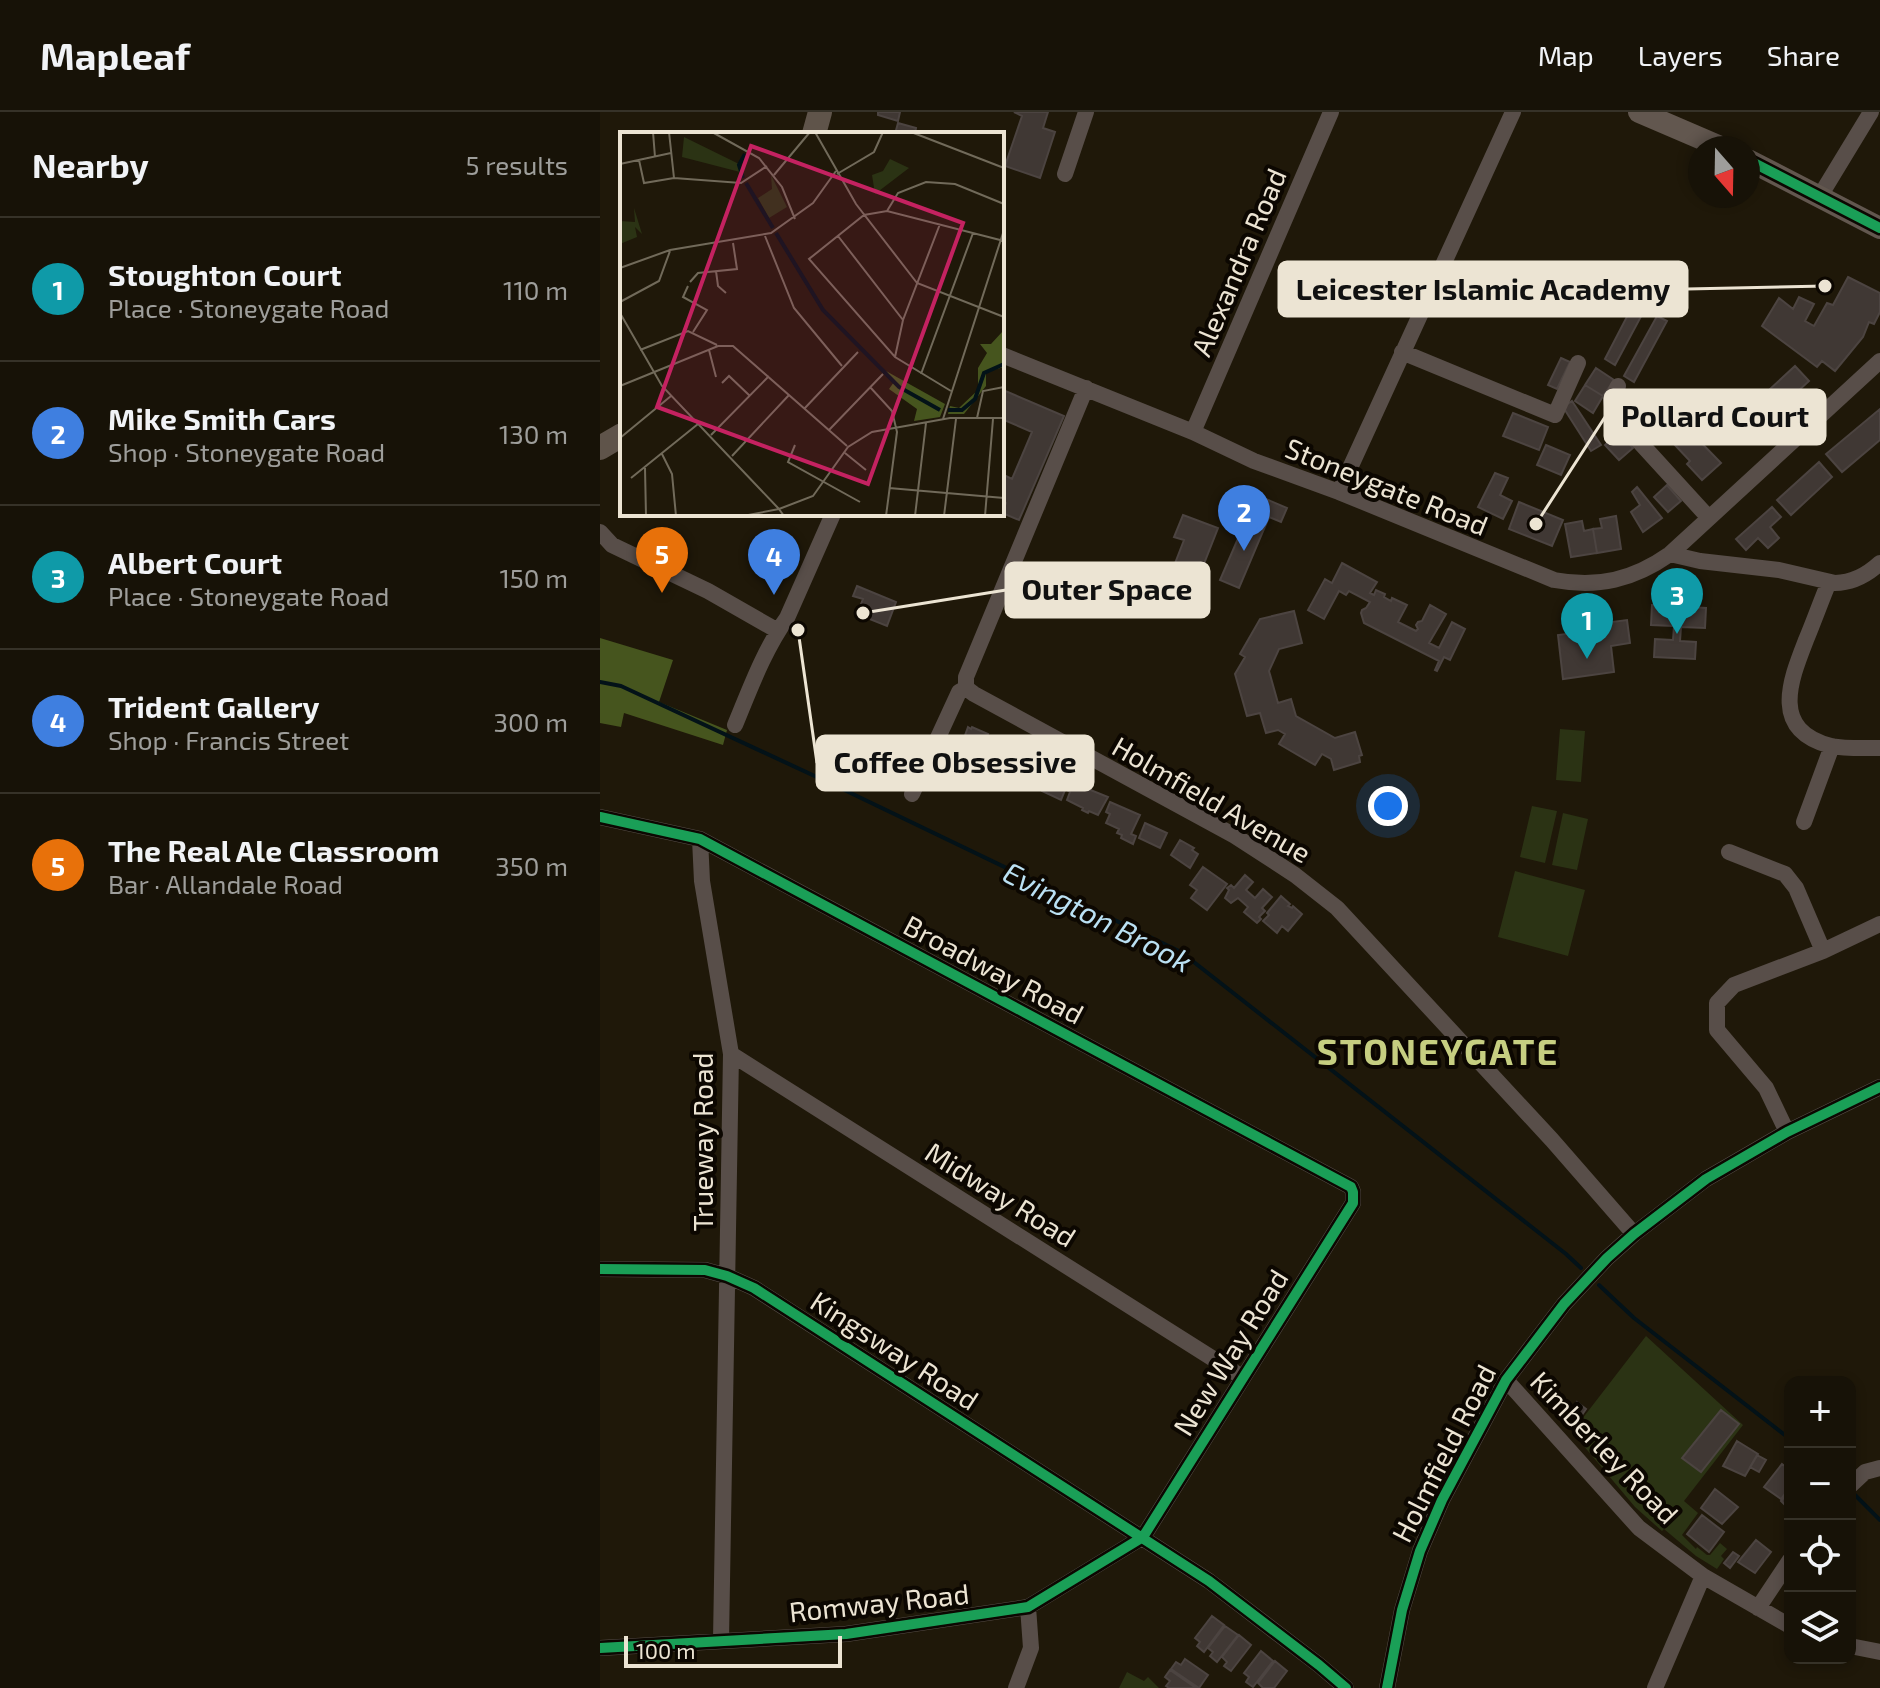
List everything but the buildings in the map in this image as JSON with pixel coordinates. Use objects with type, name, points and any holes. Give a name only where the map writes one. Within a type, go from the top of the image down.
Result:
[{"type":"highway","points":[[815,132],[820,112]]},
{"type":"highway","points":[[600,448],[620,436]]},
{"type":"main road","points":[[1639,112],[1695,136]]},
{"type":"main road","points":[[1760,166],[1880,228]]},
{"type":"street","points":[[1065,174],[1086,112]]},
{"type":"street","name":"Alexandra Road","points":[[1193,432],[1331,112]]},
{"type":"street","points":[[1339,492],[1513,112]]},
{"type":"street","points":[[1820,196],[1871,112]]},
{"type":"street","points":[[1402,352],[1555,415],[1578,363]]},
{"type":"street","name":"Stoneygate Road","points":[[1004,356],[1193,432],[1254,461],[1339,492],[1554,580],[1592,584],[1646,570],[1670,554],[1880,361]]},
{"type":"street","points":[[1618,386],[1611,400],[1613,413],[1709,518]]},
{"type":"street","points":[[912,794],[959,692],[966,688],[966,677],[1086,388]]},
{"type":"street","points":[[735,725],[832,516]]},
{"type":"street","points":[[600,532],[612,545],[708,591],[778,631]]},
{"type":"street","points":[[1670,554],[1700,561],[1779,570],[1829,582],[1850,582],[1880,563]]},
{"type":"street","points":[[1829,582],[1792,677],[1789,700],[1796,724],[1814,739],[1832,746],[1880,748]]},
{"type":"street","name":"Holmfield Avenue","points":[[966,688],[1235,836],[1295,875],[1337,908],[1552,1140],[1634,1234]]},
{"type":"street","points":[[1804,822],[1832,746]]},
{"type":"street","name":"Broadway Road","points":[[600,817],[700,839],[1333,1176],[1347,1184],[1353,1192]]},
{"type":"street","name":"Trueway Road","points":[[700,839],[702,881],[731,1054],[721,1640]]},
{"type":"street","points":[[1729,852],[1785,874],[1796,888],[1823,951]]},
{"type":"street","points":[[1787,1132],[1766,1088],[1717,1030],[1717,1003],[1734,985],[1823,951],[1880,924]]},
{"type":"street","name":"Midway Road","points":[[731,1054],[1242,1377]]},
{"type":"street","name":"Holmfield Road","points":[[1387,1688],[1402,1610],[1420,1551],[1442,1500],[1506,1380],[1564,1304],[1634,1234],[1706,1179],[1787,1132],[1880,1087]]},
{"type":"street","name":"New Way Road","points":[[1143,1537],[1353,1203],[1353,1192]]},
{"type":"street","name":"Kingsway Road","points":[[600,1269],[705,1270],[754,1288],[1209,1581],[1346,1688]]},
{"type":"street","name":"Kimberley Road","points":[[1506,1380],[1639,1528],[1703,1576],[1784,1623]]},
{"type":"street","points":[[1856,1480],[1865,1472],[1880,1468]]},
{"type":"street","name":"Romway Road","points":[[600,1648],[846,1634],[1028,1607],[1143,1537]]},
{"type":"street","points":[[1758,1608],[1784,1569]]},
{"type":"street","points":[[1655,1688],[1703,1576]]},
{"type":"street","points":[[1016,1688],[1031,1648],[1028,1607]]},
{"type":"street","points":[[1856,1647],[1880,1652]]},
{"type":"green space","points":[[600,638],[673,660],[659,702],[727,730],[723,745],[624,713],[621,727],[600,723]]},
{"type":"green space","points":[[1560,729],[1585,731],[1581,782],[1556,780]]},
{"type":"green space","points":[[1532,806],[1557,811],[1545,863],[1520,857]]},
{"type":"green space","points":[[1563,813],[1588,819],[1577,870],[1552,865]]},
{"type":"green space","points":[[1515,871],[1585,890],[1568,956],[1498,937]]},
{"type":"green space","points":[[1646,1336],[1743,1425],[1684,1501],[1698,1513],[1682,1535],[1707,1555],[1720,1543],[1727,1549],[1717,1569],[1664,1529],[1662,1531],[1635,1507],[1572,1432]]},
{"type":"green space","points":[[1127,1672],[1144,1681],[1148,1677],[1159,1688],[1119,1688]]},
{"type":"waterway","name":"Evington Brook","points":[[600,682],[621,686],[1181,952],[1581,1268]]},
{"type":"waterway","name":"Evington Brook","points":[[1599,1285],[1634,1318],[1784,1434]]},
{"type":"waterway","name":"Evington Brook","points":[[1856,1496],[1880,1520]]},
{"type":"cycle path","points":[[1760,166],[1880,228]]},
{"type":"cycle path","points":[[600,817],[700,839],[1351,1187],[1353,1203],[1143,1537]]},
{"type":"cycle path","points":[[1387,1688],[1402,1610],[1420,1551],[1442,1500],[1506,1380],[1564,1304],[1634,1234],[1706,1179],[1787,1132],[1880,1087]]},
{"type":"cycle path","points":[[600,1269],[705,1270],[754,1288],[1209,1581],[1346,1688]]},
{"type":"cycle path","points":[[600,1648],[846,1634],[1028,1607],[1143,1537]]},
{"type":"place","name":"Leicester Islamic Academy","points":[[1825,286]]},
{"type":"place","name":"Pollard Court","points":[[1536,524]]},
{"type":"place","name":"Mike Smith Cars","points":[[1244,551]]},
{"type":"place","name":"The Real Ale Classroom","points":[[662,593]]},
{"type":"place","name":"Trident Gallery","points":[[774,595]]},
{"type":"place","name":"Outer Space","points":[[863,613]]},
{"type":"place","name":"Coffee Obsessive","points":[[798,630]]},
{"type":"place","name":"Albert Court","points":[[1677,634]]},
{"type":"place","name":"Stoughton Court","points":[[1587,659]]},
{"type":"district","name":"STONEYGATE","points":[[1438,1050]]}]
